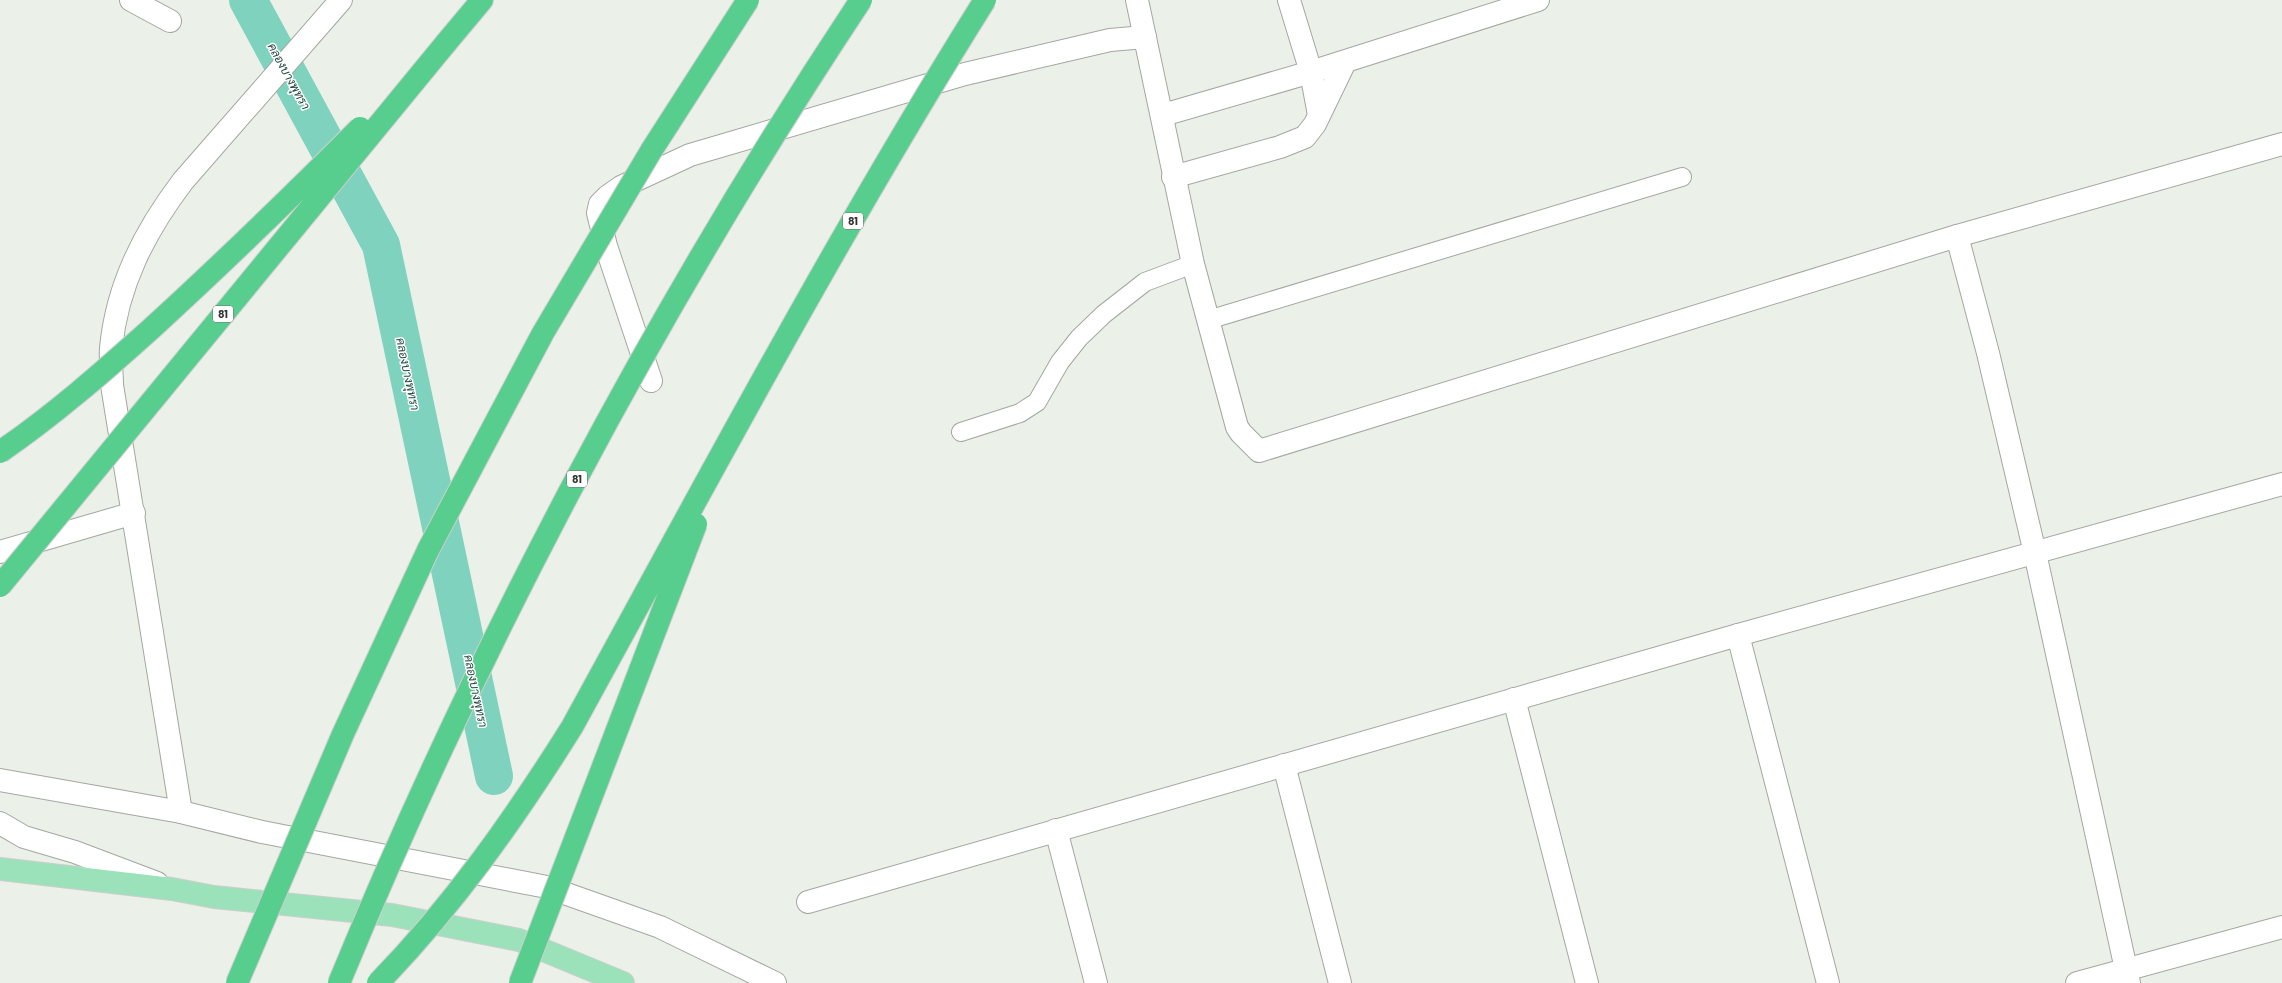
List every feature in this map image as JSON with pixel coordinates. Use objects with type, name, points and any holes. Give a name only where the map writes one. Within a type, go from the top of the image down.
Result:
[{"type":"highway","name":"81","points":[[0,586],[482,0]]},
{"type":"highway","points":[[237,983],[343,734],[428,550],[543,333],[651,151],[748,0]]},
{"type":"highway","name":"81","points":[[339,983],[377,890],[433,767],[506,616],[583,467],[739,193],[861,0]]},
{"type":"highway","name":"81","points":[[378,983],[454,896],[537,783],[572,727],[726,445],[879,175],[985,0]]},
{"type":"highway","name":"81","points":[[0,452],[32,431],[102,374],[254,233],[446,43]]},
{"type":"highway","name":"81","points":[[520,983],[726,445]]},
{"type":"main road","points":[[0,869],[172,889],[214,897],[392,915],[519,940],[623,983]]},
{"type":"street","points":[[132,0],[170,21]]},
{"type":"street","points":[[181,812],[134,513],[112,385],[111,349],[125,282],[140,247],[160,211],[183,181],[341,0]]},
{"type":"street","points":[[1137,0],[1162,115],[1173,177],[1193,264],[1237,427],[1241,433],[1260,451],[1957,236],[2282,144]]},
{"type":"street","points":[[1289,0],[1311,72],[1319,115]]},
{"type":"street","points":[[1162,115],[1345,62],[1538,0]]},
{"type":"street","points":[[651,381],[606,246],[601,226],[598,213],[600,204],[608,196],[635,179],[690,155],[965,74],[1110,40],[1145,37]]},
{"type":"street","points":[[1173,177],[1290,144],[1311,132],[1345,62]]},
{"type":"street","points":[[1957,236],[1988,353],[2035,553],[2127,976]]},
{"type":"street","points":[[808,902],[1738,635],[2282,484]]},
{"type":"street","points":[[0,552],[134,513]]},
{"type":"street","points":[[1738,635],[1828,983]]},
{"type":"street","points":[[1514,699],[1587,983]]},
{"type":"street","points":[[1284,765],[1340,983]]},
{"type":"street","points":[[0,780],[181,812],[262,832],[547,887],[660,927],[775,983]]},
{"type":"street","points":[[0,824],[24,837],[75,852],[172,889]]},
{"type":"street","points":[[1056,830],[1096,983]]},
{"type":"street","points":[[2077,983],[2127,976],[2282,927]]},
{"type":"lane","points":[[1208,320],[1682,177]]},
{"type":"lane","points":[[961,432],[1020,413],[1037,402],[1060,362],[1079,338],[1104,314],[1145,282],[1193,264]]},
{"type":"waterway","name":"คลองบางพุทรา","points":[[248,0],[381,245],[494,776]]}]
